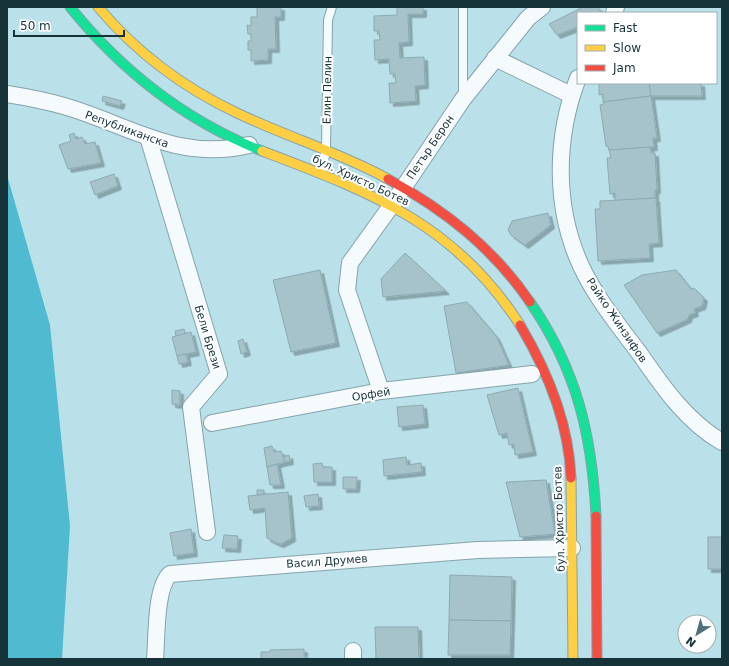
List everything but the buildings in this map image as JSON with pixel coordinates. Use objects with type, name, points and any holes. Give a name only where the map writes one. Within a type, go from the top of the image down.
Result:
[{"type":"main road","name":"бул. Христо Ботев","points":[[70,7],[84,26],[124,66],[164,98],[205,123],[249,145],[322,174],[391,206],[440,236],[496,289],[521,326],[548,375],[566,433],[572,484],[573,659]]},
{"type":"main road","name":"бул. Христо Ботев","points":[[98,7],[136,46],[178,80],[227,108],[326,149],[403,187],[446,214],[483,245],[527,296],[561,352],[582,408],[590,444],[593,475],[597,659]]},
{"type":"street","name":"Петър Берон","points":[[381,391],[347,290],[350,263],[391,206],[463,99],[528,18],[542,7]]},
{"type":"street","points":[[495,58],[571,95]]},
{"type":"street","name":"Райко Жинзифов","points":[[577,80],[571,95],[560,169],[561,202],[570,237],[581,267],[599,298],[663,387],[689,416],[722,442]]},
{"type":"street","name":"Републиканска","points":[[7,94],[65,106],[174,146],[211,150],[249,145]]},
{"type":"street","name":"Бели Брези","points":[[148,137],[220,374],[191,407],[207,532]]},
{"type":"street","name":"Орфей","points":[[212,423],[381,391],[532,374]]},
{"type":"street","name":"Васил Друмев","points":[[155,659],[161,591],[165,579],[170,574],[478,550],[572,548]]},
{"type":"lane","name":"Елин Пелин","points":[[322,174],[326,149],[328,20],[332,7]]},
{"type":"lane","points":[[463,7],[463,99]]},
{"type":"water","points":[[7,175],[50,325],[70,526],[62,659],[7,659]]},
{"type":"traffic: fast","points":[[70,7],[111,52],[157,91],[181,109],[207,125],[262,151]]},
{"type":"traffic: fast","points":[[530,302],[560,353],[579,404],[591,458],[596,516]]},
{"type":"traffic: slow","points":[[98,7],[128,39],[145,54],[162,68],[198,92],[256,122],[351,161],[388,179]]},
{"type":"traffic: slow","points":[[262,151],[339,181],[374,197],[407,215],[438,236],[467,261],[495,290],[520,325]]},
{"type":"traffic: slow","points":[[571,478],[573,659]]},
{"type":"traffic: jam","points":[[388,179],[429,204],[466,232],[500,264],[516,282],[530,302]]},
{"type":"traffic: jam","points":[[520,325],[540,361],[555,398],[566,438],[571,478]]},
{"type":"traffic: jam","points":[[596,516],[597,659]]}]
